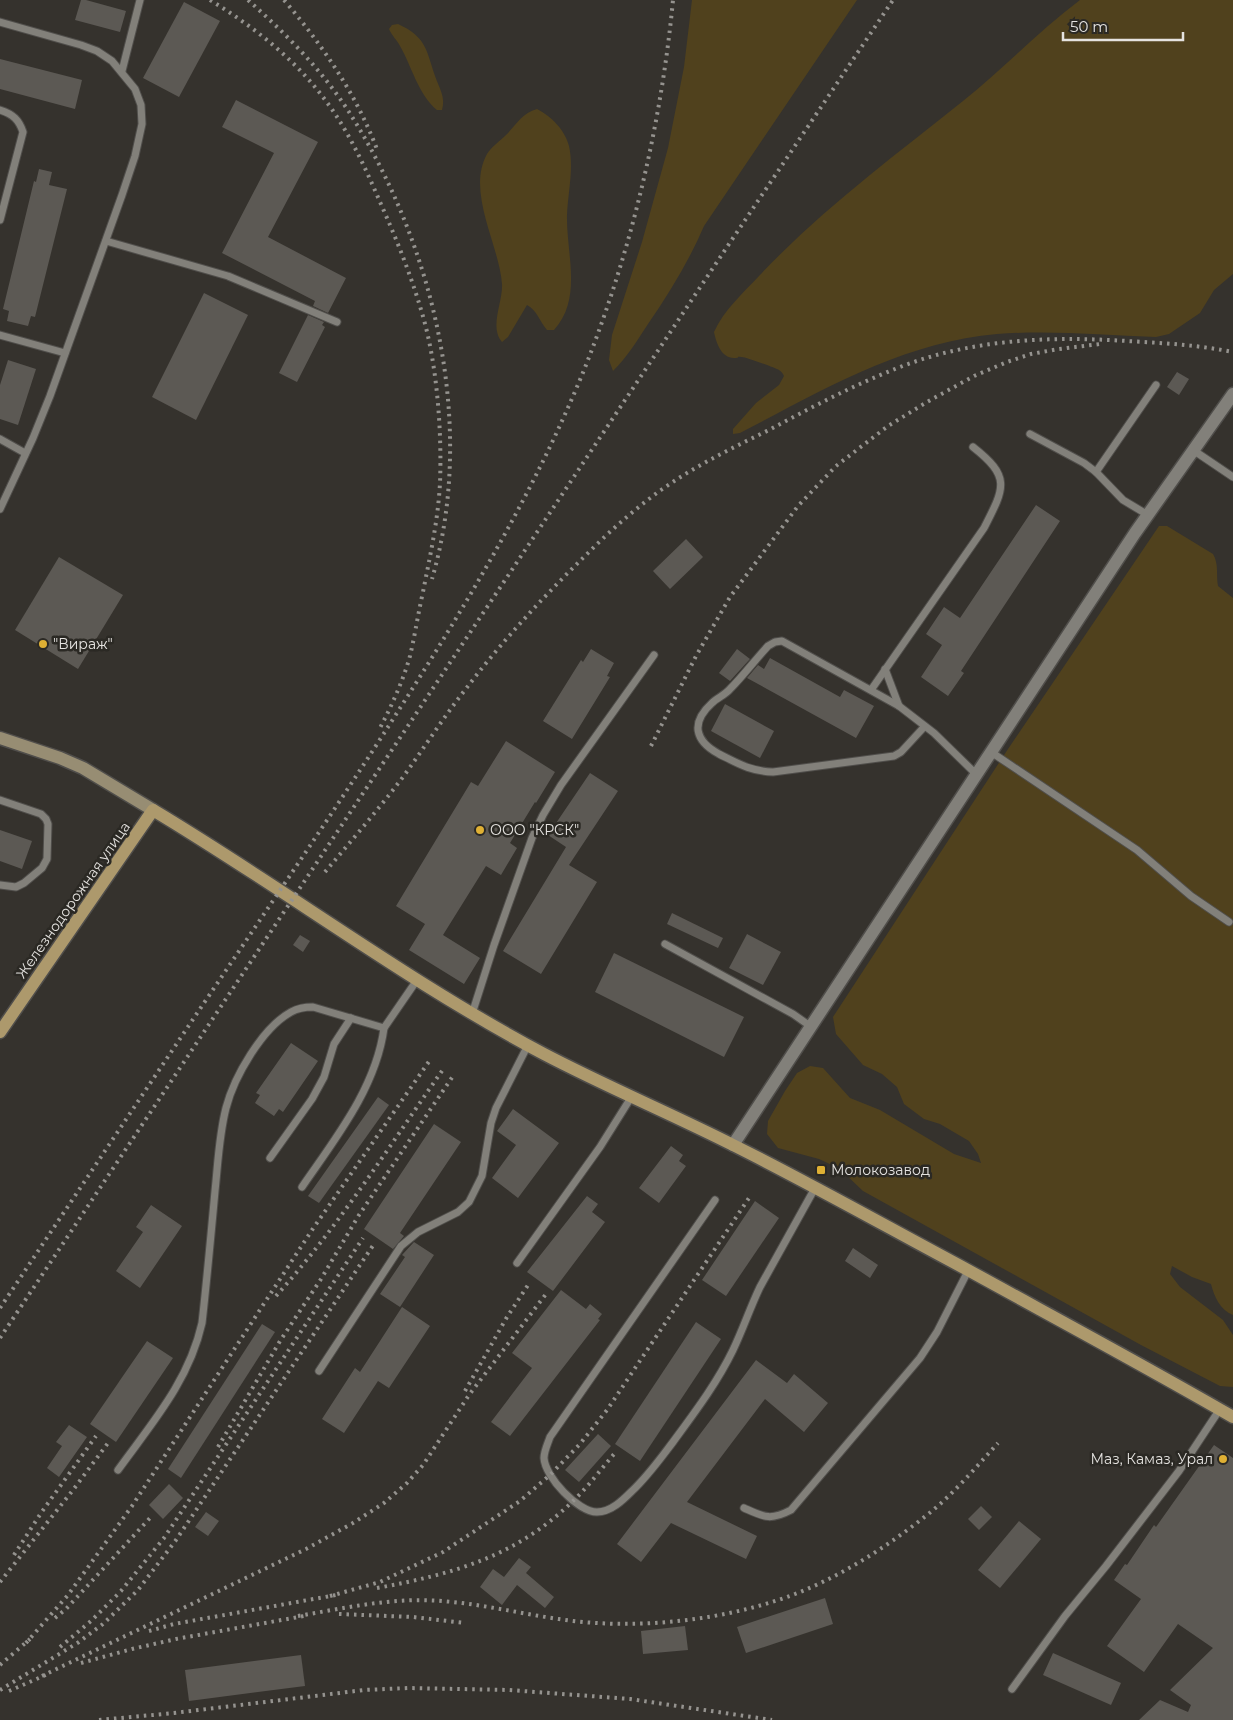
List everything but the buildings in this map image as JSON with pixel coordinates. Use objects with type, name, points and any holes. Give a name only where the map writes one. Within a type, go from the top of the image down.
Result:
[{"type":"main road","points":[[0,738],[60,758],[83,768],[249,870],[417,980],[472,1014],[528,1045],[733,1145],[815,1188],[1233,1417]]},
{"type":"main road","name":"Железнодорожная улица","points":[[0,1032],[153,810]]},
{"type":"street","points":[[733,1145],[1148,515],[1233,394]]},
{"type":"lane","points":[[122,71],[140,0]]},
{"type":"lane","points":[[0,22],[81,45],[97,51],[112,61],[135,89],[141,105],[142,124],[135,156],[106,242],[50,396],[0,509]]},
{"type":"lane","points":[[0,110],[9,113],[20,122],[23,132],[0,220]]},
{"type":"lane","points":[[106,242],[228,276],[337,322]]},
{"type":"lane","points":[[0,335],[65,354]]},
{"type":"lane","points":[[1096,472],[1156,384]]},
{"type":"lane","points":[[1030,434],[1084,463],[1096,472],[1123,500],[1148,515]]},
{"type":"lane","points":[[0,439],[25,453]]},
{"type":"lane","points":[[871,690],[984,528],[996,505],[1000,486],[997,470],[991,462],[973,447]]},
{"type":"lane","points":[[1193,450],[1233,477]]},
{"type":"lane","points":[[925,726],[905,749],[894,756],[773,772],[758,772],[745,768],[712,750],[699,737],[698,729],[700,719],[713,702],[729,691],[768,646],[774,642],[782,641],[899,706],[925,726],[948,745],[977,775]]},
{"type":"lane","points":[[472,1014],[494,945],[529,847],[543,815],[561,785],[654,655]]},
{"type":"lane","points":[[885,669],[899,706]]},
{"type":"lane","points":[[992,752],[1138,850],[1191,896],[1229,922]]},
{"type":"lane","points":[[0,800],[41,814],[48,824],[47,859],[42,868],[16,888],[0,885]]},
{"type":"lane","points":[[665,944],[793,1014],[810,1026]]},
{"type":"lane","points":[[302,1188],[337,1136],[360,1097],[382,1047],[384,1028],[417,980]]},
{"type":"lane","points":[[118,1470],[178,1386],[198,1344],[202,1323],[221,1126],[232,1088],[246,1063],[263,1039],[282,1018],[292,1011],[301,1008],[313,1007],[384,1028]]},
{"type":"lane","points":[[270,1158],[312,1099],[324,1077],[334,1044],[351,1018]]},
{"type":"lane","points":[[319,1371],[401,1246],[418,1232],[458,1212],[469,1202],[482,1176],[491,1123],[496,1108],[528,1045]]},
{"type":"lane","points":[[517,1263],[600,1147],[632,1096]]},
{"type":"lane","points":[[715,1200],[550,1437],[544,1458],[546,1467],[550,1475],[573,1501],[583,1508],[599,1512],[609,1509],[631,1493],[644,1480],[700,1406],[721,1374],[761,1287],[815,1188]]},
{"type":"lane","points":[[744,1508],[764,1517],[778,1517],[791,1510],[920,1358],[937,1332],[968,1271]]},
{"type":"lane","points":[[1012,1689],[1065,1616],[1179,1471],[1220,1410]]},
{"type":"shaded area","points":[[692,0],[857,0],[704,226],[692,252],[671,288],[632,349],[613,371],[609,360],[612,335],[642,242],[668,148],[684,67]]},
{"type":"shaded area","points":[[1080,0],[1233,0],[1233,274],[1214,290],[1200,313],[1169,334],[1156,337],[1037,332],[997,334],[962,339],[929,347],[864,371],[832,385],[740,433],[733,434],[733,429],[756,403],[779,385],[784,376],[780,371],[772,367],[744,357],[729,357],[722,352],[714,332],[728,309],[783,252],[832,206],[978,89],[1050,24]]},
{"type":"shaded area","points":[[398,24],[414,34],[424,45],[442,93],[442,110],[437,110],[430,104],[400,46],[390,31],[389,29],[392,25]]},
{"type":"shaded area","points":[[537,109],[557,124],[569,146],[571,172],[567,230],[571,290],[563,317],[554,330],[547,330],[536,313],[527,305],[508,337],[502,342],[498,336],[497,322],[502,284],[500,268],[482,201],[481,169],[491,149],[523,116]]},
{"type":"shaded area","points":[[1159,526],[1167,526],[1213,554],[1217,566],[1218,586],[1233,598],[1233,1315],[1228,1313],[1218,1302],[1211,1284],[1192,1277],[1172,1266],[1170,1274],[1180,1287],[1223,1320],[1233,1335],[1233,1387],[1220,1386],[1141,1345],[863,1191],[834,1166],[819,1159],[778,1148],[767,1134],[768,1121],[785,1091],[797,1073],[810,1066],[823,1068],[850,1098],[880,1110],[954,1154],[981,1163],[978,1154],[969,1141],[940,1124],[924,1119],[904,1104],[897,1087],[882,1074],[863,1065],[836,1034],[833,1017],[1008,749]]},
{"type":"railway","points":[[210,0],[242,21],[273,45],[301,71],[334,113],[349,137],[392,229],[413,285],[427,333],[435,375],[439,420],[440,483],[437,511],[431,552],[410,656],[397,693],[380,728]]},
{"type":"railway","points":[[248,0],[302,53],[327,81],[349,112],[379,164],[404,219],[424,278],[439,338],[448,399],[450,460],[445,520],[432,579]]},
{"type":"railway","points":[[284,0],[338,72],[360,111],[378,152]]},
{"type":"railway","points":[[0,1308],[368,758],[453,624],[524,499],[584,370],[601,325],[630,234],[642,188],[661,94],[673,0]]},
{"type":"railway","points":[[0,1338],[893,0]]},
{"type":"railway","points":[[325,872],[403,777],[479,672],[524,619],[597,544],[642,504],[700,465],[863,383],[895,369],[952,351],[1010,342],[1068,339],[1167,344],[1233,352]]},
{"type":"railway","points":[[651,746],[696,656],[730,597],[798,506],[836,466],[888,426],[974,376],[1031,354],[1100,344]]},
{"type":"railway","points":[[26,1643],[68,1595],[132,1506],[312,1230],[430,1060]]},
{"type":"railway","points":[[276,1296],[343,1213],[444,1068]]},
{"type":"railway","points":[[218,1447],[280,1341],[321,1279],[359,1215],[453,1076]]},
{"type":"railway","points":[[330,1596],[380,1582],[443,1552],[520,1501],[550,1475],[580,1444],[607,1410],[751,1195]]},
{"type":"railway","points":[[60,1647],[91,1621],[121,1591],[164,1538],[363,1238]]},
{"type":"railway","points":[[0,1690],[79,1642],[103,1624],[138,1590],[176,1540],[374,1244]]},
{"type":"railway","points":[[465,1391],[507,1317],[530,1282]]},
{"type":"railway","points":[[42,1676],[306,1549],[384,1503],[407,1483],[423,1465],[469,1395],[546,1294]]},
{"type":"railway","points":[[14,1555],[41,1513],[96,1436]]},
{"type":"railway","points":[[0,1582],[108,1443]]},
{"type":"railway","points":[[298,1616],[369,1604],[424,1600],[461,1603],[557,1619],[621,1624],[672,1622],[748,1609],[795,1594],[831,1578],[884,1547],[941,1503],[998,1443]]},
{"type":"railway","points":[[377,1588],[405,1583],[457,1569],[505,1550],[528,1537],[572,1502],[615,1453]]},
{"type":"railway","points":[[55,1618],[66,1609],[150,1518]]},
{"type":"railway","points":[[149,1631],[174,1624],[336,1595]]},
{"type":"railway","points":[[339,1614],[413,1617],[465,1623]]},
{"type":"railway","points":[[81,1663],[176,1639],[304,1616]]},
{"type":"railway","points":[[0,1665],[30,1639]]},
{"type":"railway","points":[[9,1691],[48,1674]]},
{"type":"railway","points":[[99,1720],[364,1690],[408,1688],[509,1690],[630,1699],[772,1720]]},
{"type":"place","name":"\"Вираж\"","points":[[43,644]]},
{"type":"place","name":"ООО \"КРСК\"","points":[[480,830]]},
{"type":"place","name":"Молокозавод","points":[[821,1170]]},
{"type":"place","name":"Маз, Камаз, Урал","points":[[1223,1459]]}]
